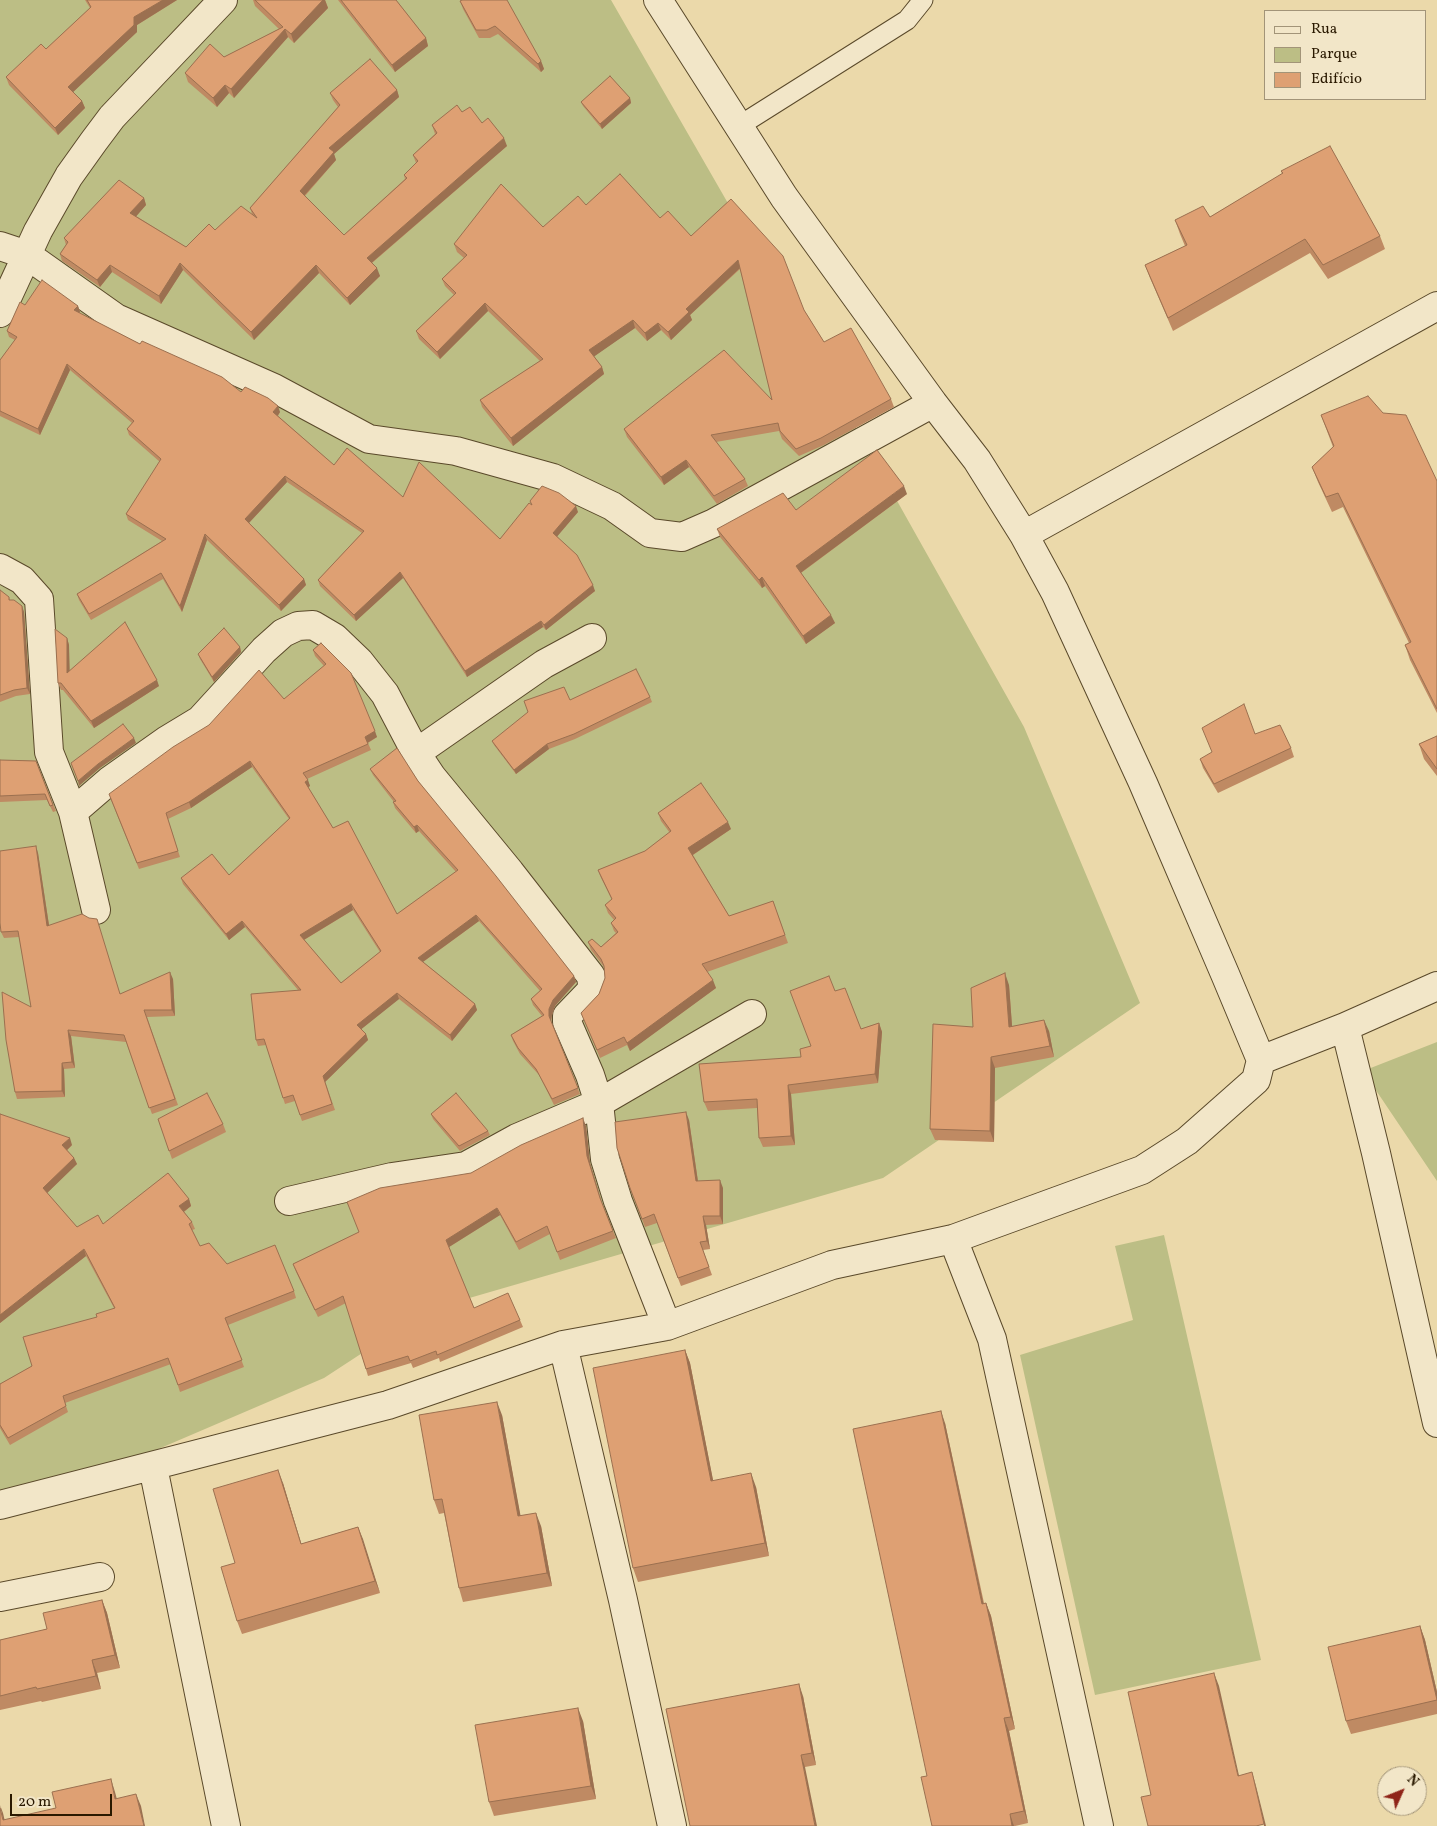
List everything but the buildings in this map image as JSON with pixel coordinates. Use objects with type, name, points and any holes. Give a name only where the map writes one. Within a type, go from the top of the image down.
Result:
[{"type":"street","points":[[0,313],[38,231],[69,176],[112,118],[223,0]]},
{"type":"street","points":[[0,1505],[388,1405],[563,1345],[667,1326],[832,1265],[953,1239],[1142,1170],[1186,1141],[1256,1080],[1261,1060],[1144,783],[1055,592],[1024,536],[977,460],[784,197],[658,0]]},
{"type":"street","points":[[0,246],[27,255],[116,318],[274,388],[369,438],[456,451],[553,478],[612,506],[650,533],[682,537],[714,523],[933,402]]},
{"type":"street","points":[[1024,536],[1437,307]]},
{"type":"street","points":[[0,568],[22,580],[39,599],[49,752],[73,812],[96,910]]},
{"type":"street","points":[[73,812],[109,781],[167,740],[200,720],[264,650],[283,633],[298,626],[314,625],[335,638],[359,661],[384,694],[416,753],[432,777],[592,976],[591,991],[567,1016],[567,1022],[590,1075],[599,1103],[606,1159],[618,1201],[667,1326]]},
{"type":"street","points":[[416,753],[544,664],[592,638]]},
{"type":"street","points":[[1261,1060],[1345,1027],[1437,986]]},
{"type":"street","points":[[289,1201],[392,1177],[466,1166],[517,1138],[599,1103],[752,1014]]},
{"type":"street","points":[[1345,1027],[1437,1423]]},
{"type":"street","points":[[953,1239],[992,1339],[1099,1826]]},
{"type":"street","points":[[563,1345],[672,1826]]},
{"type":"street","points":[[153,1466],[226,1826]]},
{"type":"street","points":[[0,1597],[100,1578]]},
{"type":"lane","points":[[739,126],[907,20],[923,0]]},
{"type":"green space","points":[[0,0],[611,0],[809,344],[1024,727],[1140,1003],[883,1178],[428,1310],[324,1378],[156,1450],[0,1494]]},
{"type":"green space","points":[[1437,1042],[1437,1181],[1363,1071]]},
{"type":"green space","points":[[1164,1235],[1261,1660],[1095,1695],[1020,1355],[1133,1320],[1115,1246]]}]
